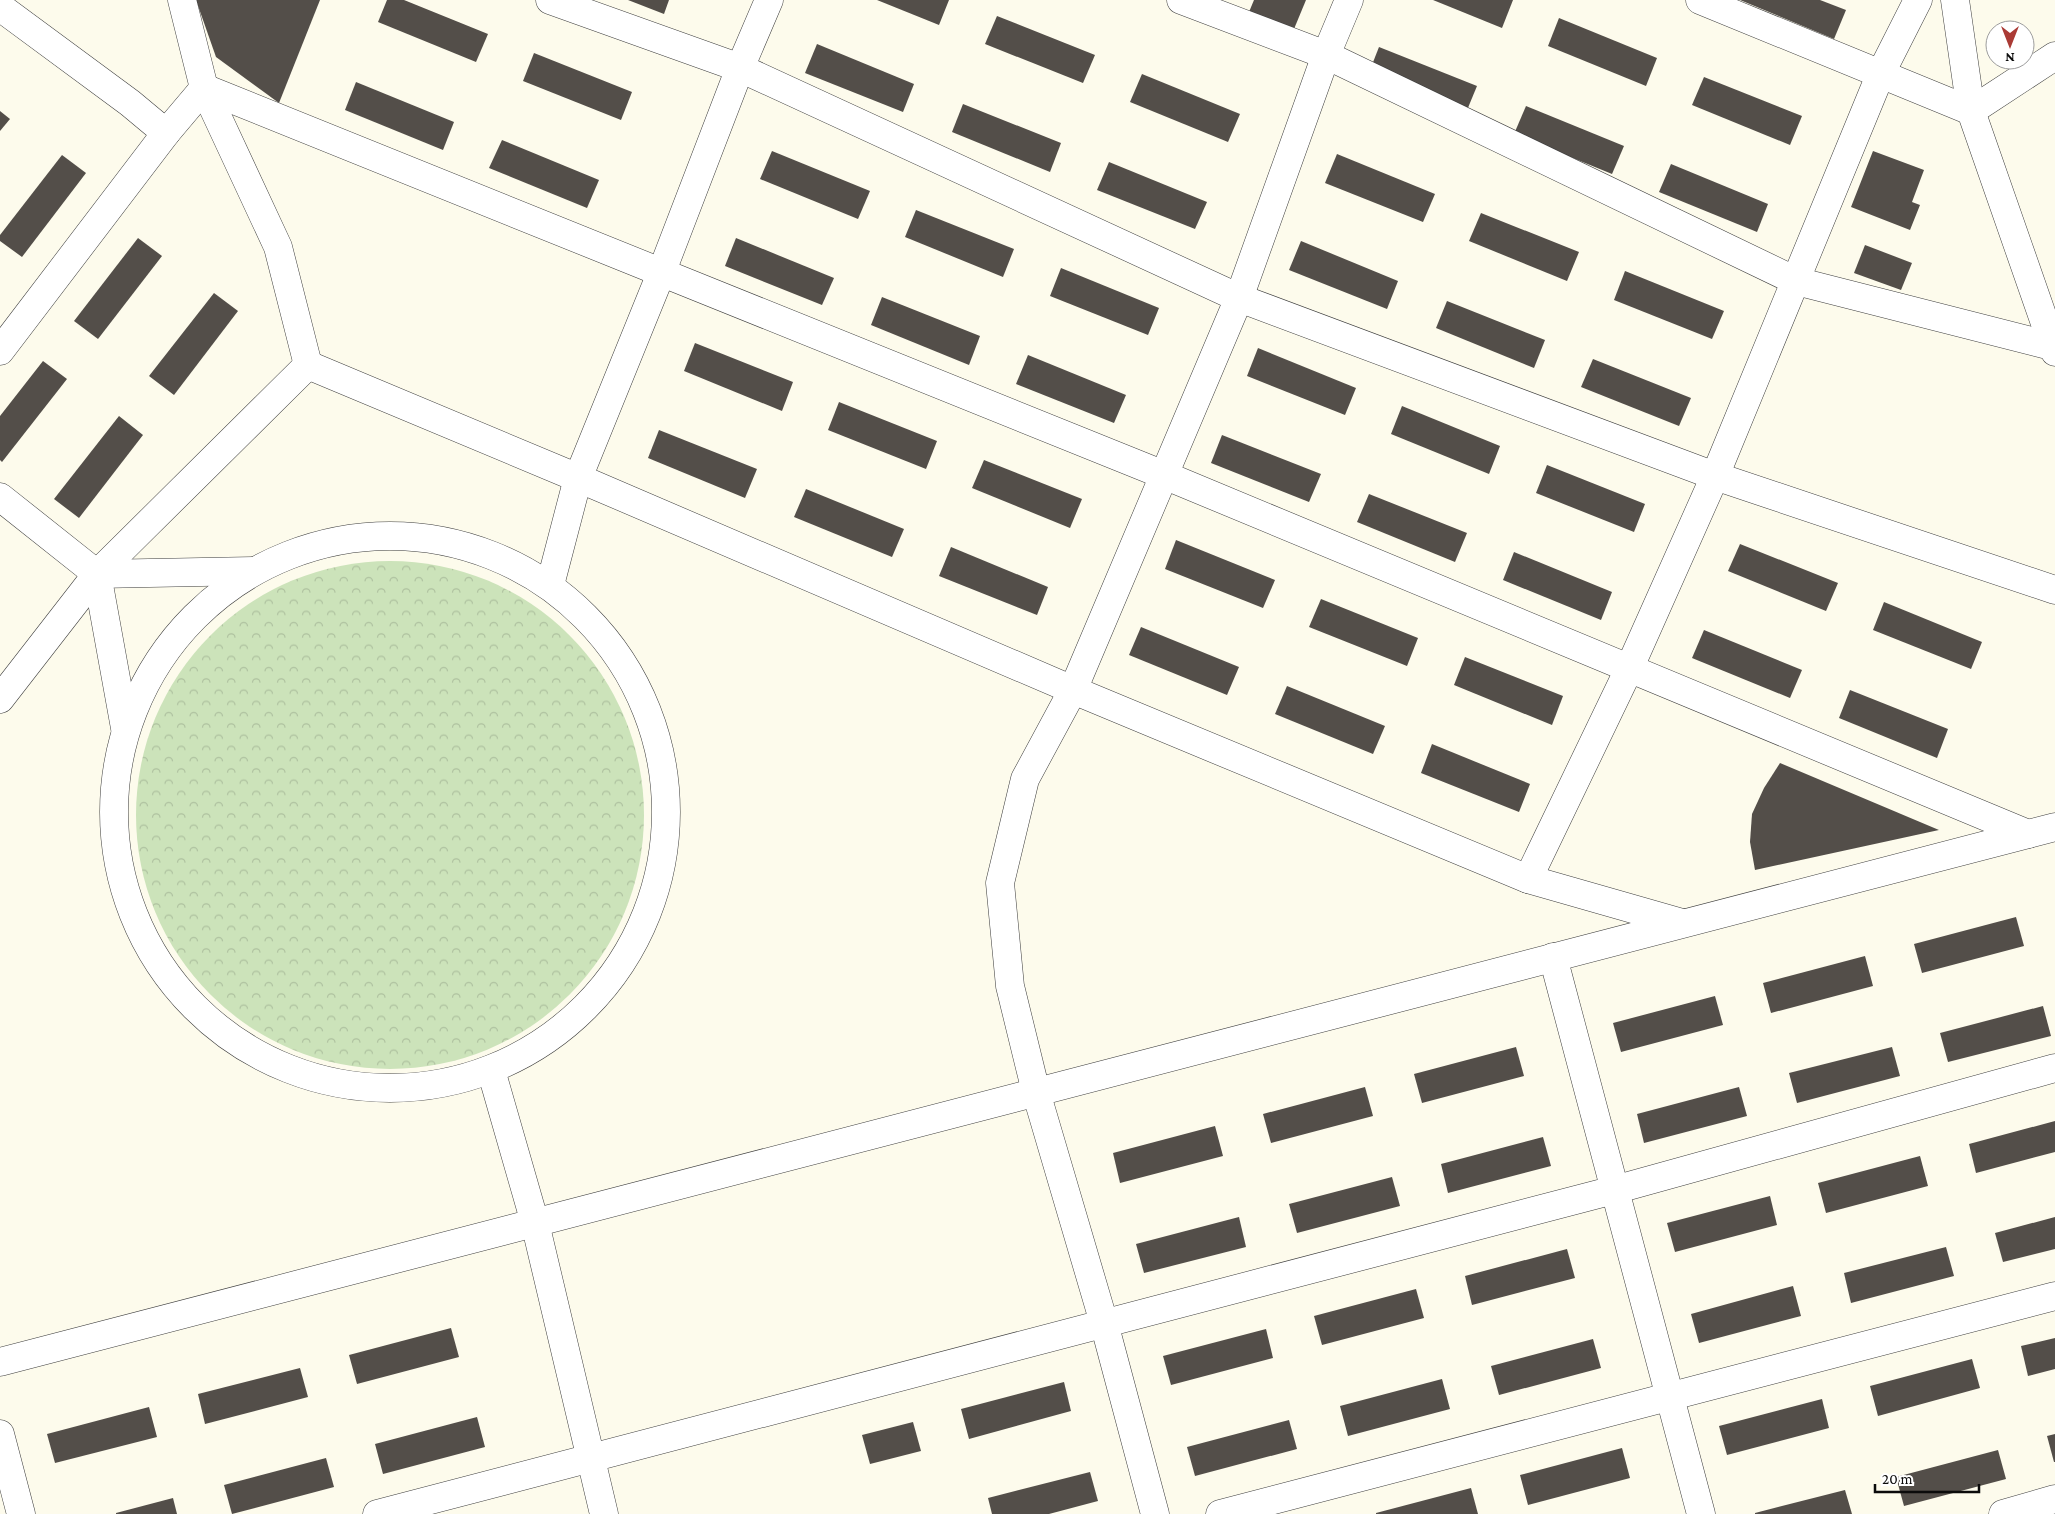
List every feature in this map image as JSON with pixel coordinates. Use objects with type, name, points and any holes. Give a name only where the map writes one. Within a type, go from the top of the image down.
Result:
[{"type":"street","points":[[182,0],[204,88],[278,247],[308,365]]},
{"type":"street","points":[[550,0],[740,68],[1239,298],[1715,476],[2055,590]]},
{"type":"street","points":[[550,585],[578,478],[662,271],[740,68],[769,0]]},
{"type":"street","points":[[1181,0],[1326,55],[1796,281],[2055,348]]},
{"type":"street","points":[[1155,1514],[1104,1323],[1036,1092],[1010,986],[1000,883],[1025,779],[1072,690],[1239,298],[1326,55],[1349,0]]},
{"type":"street","points":[[1700,0],[1881,72],[1971,111]]},
{"type":"street","points":[[1528,879],[1629,669],[1715,476],[1881,72],[1918,0]]},
{"type":"street","points":[[1955,0],[1971,111],[2055,348]]},
{"type":"street","points":[[3,7],[130,103],[166,133]]},
{"type":"street","points":[[1971,111],[2055,56]]},
{"type":"street","points":[[0,351],[166,133],[204,88]]},
{"type":"street","points":[[204,88],[662,271],[1164,475],[2028,834]]},
{"type":"street","points":[[308,365],[578,478],[1072,690],[1528,879],[1683,924]]},
{"type":"street","points":[[0,699],[97,574],[308,365]]},
{"type":"street","points":[[0,497],[97,574],[254,571]]},
{"type":"street","points":[[404,536],[480,550],[550,585],[612,644],[653,718],[669,802],[658,887],[623,965],[565,1028],[491,1070],[404,1089],[315,1078],[234,1041],[169,980],[128,902],[112,815],[125,728],[154,665],[198,612],[254,571],[326,543],[404,536]]},
{"type":"street","points":[[97,574],[125,728]]},
{"type":"street","points":[[0,1362],[2055,827]]},
{"type":"street","points":[[1552,958],[1701,1514]]},
{"type":"street","points":[[377,1514],[1614,1190],[2055,1068]]},
{"type":"street","points":[[491,1070],[535,1222],[604,1514]]},
{"type":"street","points":[[1220,1514],[1669,1395],[2055,1296]]},
{"type":"street","points":[[0,1434],[21,1514]]},
{"type":"street","points":[[2003,1514],[2055,1499]]},
{"type":"green space","points":[[390,561],[440,566],[487,580],[531,604],[570,635],[601,674],[625,718],[639,765],[644,815],[639,865],[625,912],[601,956],[570,995],[531,1026],[487,1050],[440,1064],[390,1069],[340,1064],[293,1050],[249,1026],[210,995],[179,956],[155,912],[141,865],[136,815],[141,765],[155,718],[179,674],[210,635],[249,604],[293,580],[340,566]]},
{"type":"building","points":[[196,0],[320,0],[279,103],[216,57]]},
{"type":"building","points":[[387,0],[404,0],[488,34],[476,62],[378,22]]},
{"type":"building","points":[[628,0],[669,0],[664,14]]},
{"type":"building","points":[[877,0],[949,0],[939,25]]},
{"type":"building","points":[[1254,0],[1306,0],[1294,29],[1249,12]]},
{"type":"building","points":[[1433,0],[1513,0],[1502,28]]},
{"type":"building","points":[[1740,0],[1820,0],[1846,10],[1834,39]]},
{"type":"building","points":[[997,16],[1095,55],[1083,83],[985,44]]},
{"type":"building","points":[[1559,18],[1657,58],[1646,86],[1548,46]]},
{"type":"building","points":[[817,44],[914,84],[903,112],[805,73]]},
{"type":"building","points":[[1379,47],[1477,86],[1465,115],[1368,75]]},
{"type":"building","points":[[534,53],[632,92],[621,120],[523,81]]},
{"type":"building","points":[[1142,74],[1240,114],[1228,142],[1130,102]]},
{"type":"building","points":[[1704,77],[1802,116],[1790,145],[1692,105]]},
{"type":"building","points":[[356,82],[454,122],[443,150],[345,110]]},
{"type":"building","points":[[963,104],[1061,143],[1050,172],[952,132]]},
{"type":"building","points":[[1526,106],[1624,146],[1612,174],[1514,134]]},
{"type":"building","points":[[0,111],[10,119],[0,131]]},
{"type":"building","points":[[502,140],[599,180],[587,208],[489,168]]},
{"type":"building","points":[[772,151],[870,191],[858,219],[760,179]]},
{"type":"building","points":[[1873,151],[1924,170],[1912,202],[1920,205],[1910,230],[1851,207]]},
{"type":"building","points":[[1337,154],[1435,194],[1423,222],[1325,183]]},
{"type":"building","points":[[62,155],[86,173],[22,257],[0,241],[0,235]]},
{"type":"building","points":[[1109,162],[1207,202],[1195,229],[1097,190]]},
{"type":"building","points":[[1671,164],[1768,204],[1757,232],[1659,192]]},
{"type":"building","points":[[916,210],[1014,249],[1003,277],[905,237]]},
{"type":"building","points":[[1481,213],[1579,252],[1567,281],[1469,241]]},
{"type":"building","points":[[138,238],[162,256],[98,339],[74,321]]},
{"type":"building","points":[[736,238],[834,278],[822,305],[725,266]]},
{"type":"building","points":[[1301,241],[1398,281],[1387,309],[1289,270]]},
{"type":"building","points":[[1865,245],[1912,263],[1901,290],[1854,273]]},
{"type":"building","points":[[1061,268],[1159,308],[1148,335],[1050,296]]},
{"type":"building","points":[[1625,271],[1724,311],[1712,339],[1614,300]]},
{"type":"building","points":[[214,293],[238,311],[174,395],[149,376]]},
{"type":"building","points":[[882,297],[980,336],[969,365],[871,325]]},
{"type":"building","points":[[1447,301],[1545,340],[1534,368],[1436,328]]},
{"type":"building","points":[[695,343],[793,382],[782,411],[684,371]]},
{"type":"building","points":[[1258,348],[1356,388],[1345,415],[1247,376]]},
{"type":"building","points":[[1028,355],[1126,395],[1114,423],[1016,384]]},
{"type":"building","points":[[1593,359],[1691,398],[1679,426],[1581,387]]},
{"type":"building","points":[[43,361],[67,379],[2,462],[0,460],[0,416]]},
{"type":"building","points":[[839,402],[937,441],[926,469],[828,430]]},
{"type":"building","points":[[1402,406],[1500,446],[1489,474],[1391,434]]},
{"type":"building","points":[[119,416],[143,435],[79,518],[54,499]]},
{"type":"building","points":[[659,430],[757,469],[745,498],[648,458]]},
{"type":"building","points":[[1222,435],[1321,474],[1309,502],[1211,463]]},
{"type":"building","points":[[984,460],[1082,499],[1070,528],[972,488]]},
{"type":"building","points":[[1547,465],[1645,504],[1634,532],[1536,493]]},
{"type":"building","points":[[806,489],[904,529],[892,557],[794,517]]},
{"type":"building","points":[[1369,494],[1467,533],[1455,562],[1357,522]]},
{"type":"building","points":[[1176,540],[1275,580],[1263,608],[1165,569]]},
{"type":"building","points":[[1740,544],[1838,583],[1826,611],[1728,571]]},
{"type":"building","points":[[951,547],[1048,587],[1037,615],[939,576]]},
{"type":"building","points":[[1514,552],[1612,592],[1601,620],[1503,580]]},
{"type":"building","points":[[1321,599],[1418,638],[1407,666],[1309,627]]},
{"type":"building","points":[[1884,602],[1982,642],[1971,669],[1873,630]]},
{"type":"building","points":[[1141,627],[1239,667],[1227,695],[1129,655]]},
{"type":"building","points":[[1704,630],[1802,670],[1790,698],[1692,658]]},
{"type":"building","points":[[1465,657],[1563,696],[1552,725],[1454,685]]},
{"type":"building","points":[[1287,686],[1385,726],[1373,754],[1275,714]]},
{"type":"building","points":[[1850,690],[1948,729],[1937,758],[1839,718]]},
{"type":"building","points":[[1432,744],[1530,784],[1519,812],[1421,773]]},
{"type":"building","points":[[1780,763],[1939,830],[1755,870],[1750,842],[1752,814],[1764,788]]},
{"type":"building","points":[[2016,917],[2024,946],[1922,973],[1914,944]]},
{"type":"building","points":[[1865,956],[1873,986],[1771,1013],[1763,983]]},
{"type":"building","points":[[1715,996],[1723,1025],[1621,1052],[1613,1023]]},
{"type":"building","points":[[2043,1006],[2051,1036],[1948,1062],[1940,1033]]},
{"type":"building","points":[[1516,1047],[1524,1076],[1422,1103],[1414,1074]]},
{"type":"building","points":[[1892,1047],[1900,1076],[1797,1103],[1789,1073]]},
{"type":"building","points":[[1365,1087],[1373,1116],[1271,1143],[1263,1114]]},
{"type":"building","points":[[1739,1087],[1747,1116],[1644,1143],[1637,1114]]},
{"type":"building","points":[[2055,1121],[2055,1152],[1976,1173],[1969,1144]]},
{"type":"building","points":[[1215,1126],[1223,1156],[1120,1183],[1113,1153]]},
{"type":"building","points":[[1543,1137],[1551,1166],[1448,1193],[1441,1164]]},
{"type":"building","points":[[1920,1156],[1928,1186],[1826,1213],[1818,1183]]},
{"type":"building","points":[[1392,1177],[1400,1206],[1297,1233],[1289,1204]]},
{"type":"building","points":[[1770,1196],[1777,1225],[1675,1252],[1667,1223]]},
{"type":"building","points":[[1239,1217],[1246,1247],[1144,1273],[1136,1244]]},
{"type":"building","points":[[2055,1217],[2055,1249],[2003,1262],[1995,1233]]},
{"type":"building","points":[[1946,1247],[1954,1276],[1851,1303],[1844,1273]]},
{"type":"building","points":[[1567,1249],[1575,1278],[1472,1305],[1465,1276]]},
{"type":"building","points":[[1793,1286],[1801,1316],[1699,1343],[1691,1314]]},
{"type":"building","points":[[1416,1289],[1424,1318],[1322,1345],[1314,1316]]},
{"type":"building","points":[[451,1328],[459,1357],[357,1384],[349,1355]]},
{"type":"building","points":[[1266,1329],[1273,1358],[1171,1385],[1163,1356]]},
{"type":"building","points":[[2055,1338],[2055,1369],[2028,1376],[2021,1346]]},
{"type":"building","points":[[1593,1339],[1601,1368],[1499,1395],[1491,1366]]},
{"type":"building","points":[[1972,1359],[1980,1388],[1878,1416],[1870,1386]]},
{"type":"building","points":[[300,1368],[308,1397],[205,1424],[198,1394]]},
{"type":"building","points":[[1442,1379],[1450,1409],[1348,1436],[1340,1406]]},
{"type":"building","points":[[1064,1382],[1071,1411],[969,1439],[961,1409]]},
{"type":"building","points":[[1822,1399],[1829,1428],[1727,1455],[1719,1426]]},
{"type":"building","points":[[149,1407],[157,1437],[55,1463],[47,1434]]},
{"type":"building","points":[[477,1417],[485,1447],[383,1474],[375,1444]]},
{"type":"building","points":[[1289,1420],[1297,1449],[1195,1476],[1187,1447]]},
{"type":"building","points":[[913,1422],[921,1451],[870,1464],[862,1435]]},
{"type":"building","points":[[2055,1434],[2055,1462],[2054,1462],[2047,1436]]},
{"type":"building","points":[[1622,1448],[1630,1478],[1528,1505],[1520,1475]]},
{"type":"building","points":[[1998,1450],[2006,1479],[1904,1506],[1896,1477]]},
{"type":"building","points":[[326,1458],[334,1487],[232,1514],[224,1485]]},
{"type":"building","points":[[1090,1472],[1098,1501],[1049,1514],[992,1514],[988,1498]]},
{"type":"building","points":[[1471,1488],[1478,1514],[1376,1514],[1376,1513]]},
{"type":"building","points":[[1845,1490],[1852,1514],[1755,1514],[1755,1513]]},
{"type":"building","points":[[173,1498],[177,1514],[116,1514],[116,1513]]}]
